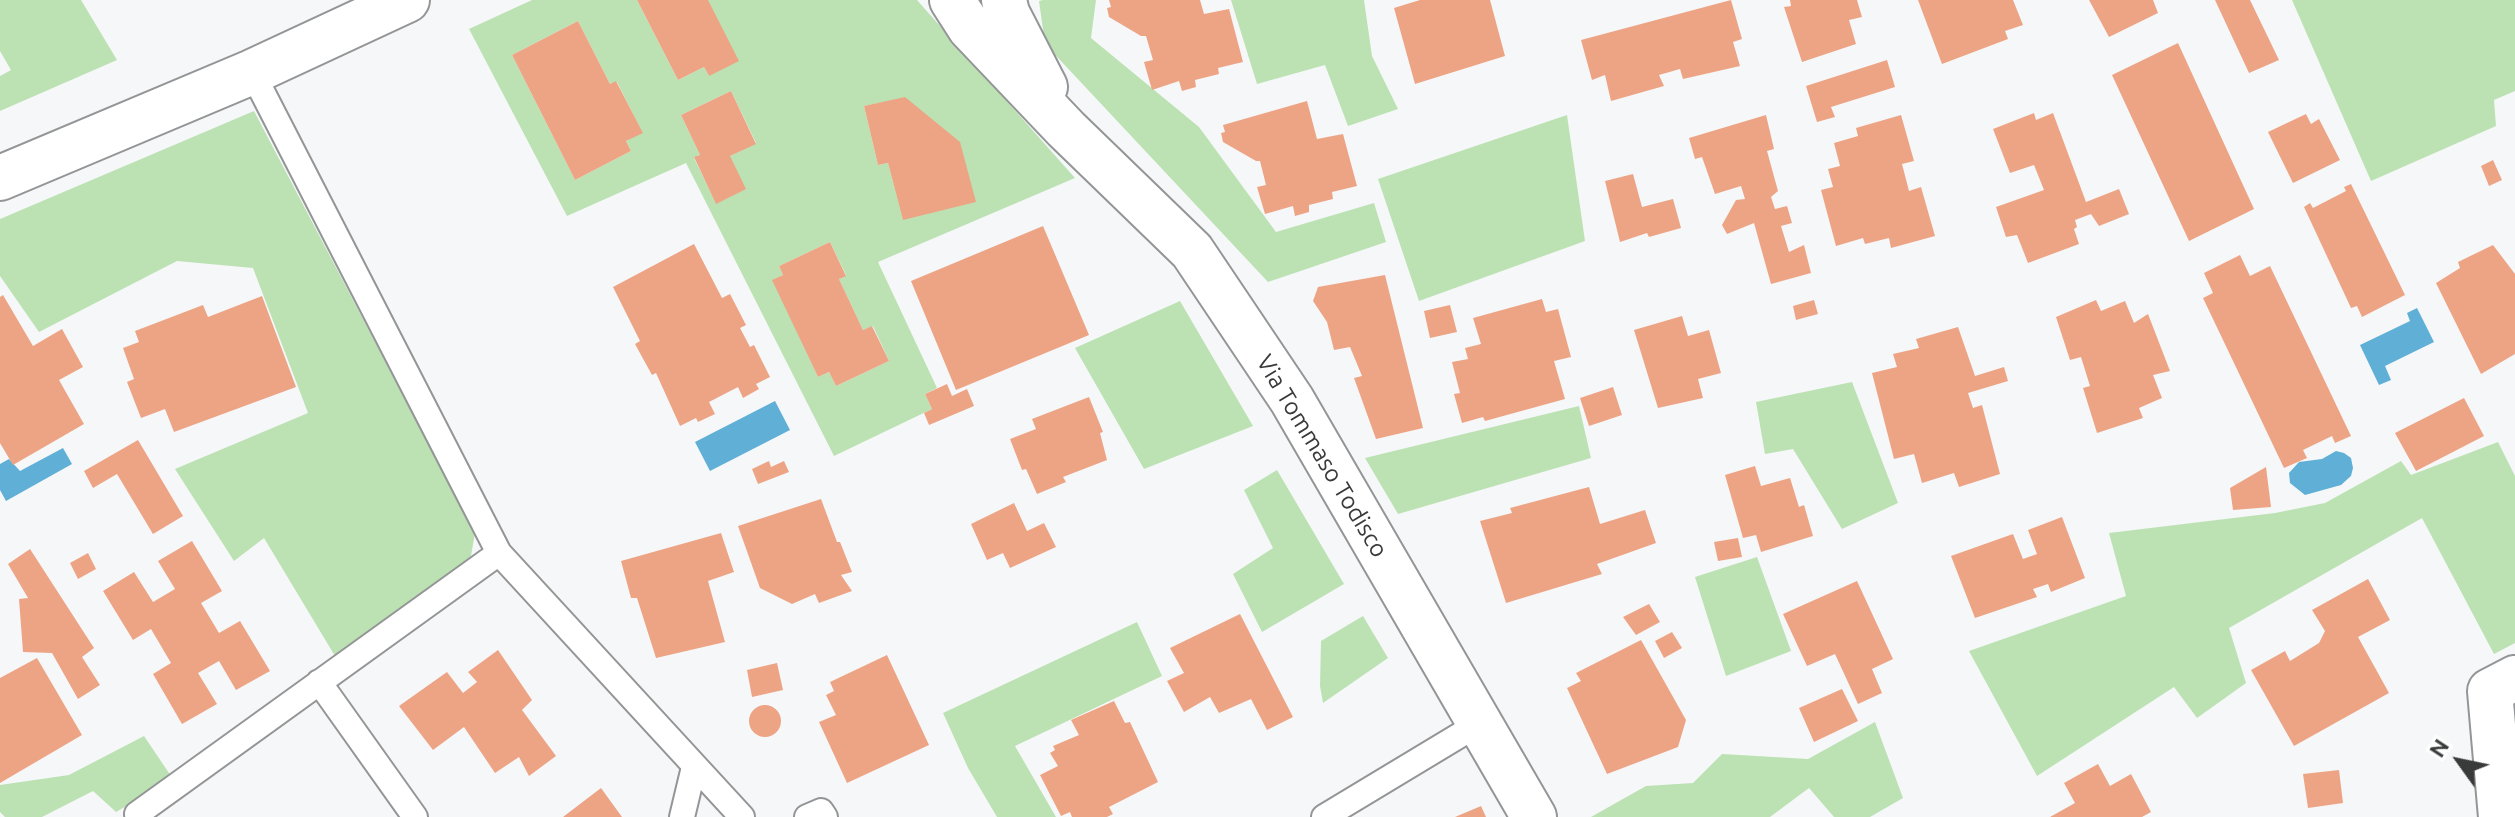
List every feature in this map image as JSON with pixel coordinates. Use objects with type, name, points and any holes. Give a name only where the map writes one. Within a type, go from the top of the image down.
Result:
[{"type":"street","points":[[0,178],[252,72],[407,0]]},
{"type":"street","name":"Via Tommaso Todisco","points":[[952,0],[970,28],[1066,129],[1192,251],[1292,400],[1534,817]]},
{"type":"street","name":"Via Tommaso Todisco","points":[[1004,0],[1007,13],[1066,129]]},
{"type":"street","points":[[2501,817],[2490,691],[2515,678]]},
{"type":"lane","points":[[252,72],[499,553],[742,817]]},
{"type":"lane","points":[[137,814],[499,553]]},
{"type":"lane","points":[[319,682],[415,817]]},
{"type":"lane","points":[[1324,817],[1480,723]]},
{"type":"lane","points":[[682,817],[694,767]]},
{"type":"lane","points":[[807,817],[821,811],[825,817]]},
{"type":"green space","points":[[0,0],[81,0],[117,60],[0,111],[0,76],[11,70],[0,51]]},
{"type":"green space","points":[[532,0],[637,0],[678,80],[704,67],[709,76],[708,0],[917,0],[1075,178],[878,262],[937,388],[925,394],[932,409],[834,456],[686,163],[567,216],[469,29]],"holes":[[[578,21],[610,84],[617,82],[642,132],[626,141],[631,151],[575,180],[512,55]],[[731,91],[756,143],[730,156],[716,203],[694,158],[700,155],[681,115]],[[905,98],[903,219],[888,163],[878,165],[864,106]],[[830,242],[846,275],[839,279],[863,330],[873,326],[889,361],[836,386],[829,372],[818,377],[773,280],[783,275],[779,266]]]},
{"type":"green space","points":[[1096,0],[1091,38],[1199,127],[1276,232],[1374,203],[1386,242],[1268,282],[1045,44],[1039,1]]},
{"type":"green space","points":[[1231,0],[1364,0],[1372,56],[1398,109],[1348,126],[1325,65],[1257,84]]},
{"type":"green space","points":[[2292,0],[2515,0],[2515,91],[2494,100],[2496,126],[2371,181]]},
{"type":"green space","points":[[254,111],[475,533],[469,567],[338,661],[264,538],[234,561],[175,469],[308,413],[253,268],[177,261],[39,332],[0,276],[0,219]]},
{"type":"green space","points":[[1567,115],[1585,241],[1419,301],[1378,179]]},
{"type":"green space","points":[[1180,301],[1253,426],[1144,469],[1075,348]]},
{"type":"green space","points":[[1852,382],[1898,503],[1842,529],[1793,449],[1765,454],[1756,402]]},
{"type":"green space","points":[[1579,406],[1591,458],[1398,514],[1365,458]]},
{"type":"green space","points":[[2498,442],[2515,476],[2515,643],[2494,654],[2422,518],[2229,628],[2246,683],[2197,718],[2174,687],[2037,776],[1969,651],[2126,596],[2109,533],[2275,513],[2325,503],[2401,461],[2411,475]]},
{"type":"green space","points":[[1277,470],[1344,584],[1262,632],[1233,574],[1273,548],[1244,490]]},
{"type":"green space","points":[[1757,557],[1791,651],[1726,676],[1695,577]]},
{"type":"green space","points":[[1363,616],[1388,658],[1323,703],[1320,686],[1321,641]]},
{"type":"green space","points":[[1137,622],[1162,676],[1015,746],[1056,817],[997,817],[968,768],[943,713]]},
{"type":"green space","points":[[1875,722],[1903,798],[1870,817],[1834,817],[1809,788],[1770,817],[1591,817],[1646,786],[1693,783],[1722,754],[1808,759]]},
{"type":"green space","points":[[144,736],[173,779],[116,812],[93,791],[42,817],[5,817],[0,812],[0,785],[69,775]]},
{"type":"water","points":[[2417,308],[2434,342],[2385,366],[2391,380],[2379,385],[2360,345],[2410,321],[2407,313]]},
{"type":"water","points":[[775,401],[790,430],[710,471],[695,442]]},
{"type":"water","points":[[63,448],[72,464],[6,501],[0,490],[0,464],[9,459],[20,471]]},
{"type":"water","points":[[2336,451],[2351,458],[2353,468],[2351,476],[2341,485],[2305,495],[2290,483],[2289,473],[2299,462],[2322,459]]},
{"type":"building","points":[[637,0],[708,0],[739,61],[709,76],[704,67],[678,80]]},
{"type":"building","points":[[1109,0],[1200,0],[1204,14],[1229,9],[1243,62],[1218,68],[1219,74],[1195,80],[1196,87],[1182,91],[1179,81],[1152,90],[1144,62],[1153,60],[1146,36],[1109,17]]},
{"type":"building","points":[[1420,0],[1490,0],[1505,56],[1415,84],[1394,8]]},
{"type":"building","points":[[1731,0],[1742,39],[1733,42],[1740,66],[1683,79],[1680,69],[1659,75],[1664,86],[1611,101],[1605,75],[1592,80],[1581,40]]},
{"type":"building","points":[[1790,0],[1857,0],[1862,17],[1849,20],[1856,44],[1802,62],[1784,7],[1791,6]]},
{"type":"building","points":[[1918,0],[2013,0],[2023,25],[2005,31],[2008,39],[1942,64]]},
{"type":"building","points":[[2089,0],[2153,0],[2158,13],[2109,37]]},
{"type":"building","points":[[2215,0],[2250,0],[2279,60],[2249,73]]},
{"type":"building","points":[[578,21],[610,84],[616,81],[643,133],[626,141],[631,151],[575,180],[512,55]]},
{"type":"building","points":[[2178,43],[2254,209],[2189,241],[2112,75]]},
{"type":"building","points":[[1887,60],[1895,87],[1831,107],[1835,117],[1817,122],[1806,86]]},
{"type":"building","points":[[731,91],[756,144],[730,156],[746,189],[716,204],[694,157],[700,155],[681,115]]},
{"type":"building","points":[[905,97],[960,142],[976,202],[903,220],[888,163],[878,165],[864,106]]},
{"type":"building","points":[[1307,101],[1317,139],[1343,134],[1357,186],[1332,192],[1333,199],[1309,205],[1309,212],[1295,216],[1293,206],[1265,214],[1257,187],[1266,185],[1260,161],[1223,142],[1223,125]]},
{"type":"building","points":[[2034,113],[2036,120],[2053,113],[2086,202],[2119,189],[2129,214],[2099,226],[2091,214],[2075,220],[2077,227],[2074,229],[2079,244],[2028,263],[2017,235],[2006,237],[1996,207],[2044,190],[2034,165],[2010,173],[1993,129]]},
{"type":"building","points":[[2306,114],[2311,124],[2319,119],[2340,160],[2293,183],[2268,132]]},
{"type":"building","points":[[1766,115],[1774,149],[1767,151],[1778,191],[1771,197],[1775,209],[1787,206],[1792,223],[1781,226],[1789,252],[1804,245],[1811,273],[1771,284],[1754,223],[1727,234],[1722,225],[1736,200],[1745,199],[1741,186],[1715,194],[1702,157],[1695,159],[1689,138]]},
{"type":"building","points":[[1901,115],[1914,161],[1902,164],[1909,191],[1921,187],[1935,236],[1891,248],[1889,238],[1865,244],[1863,238],[1836,246],[1821,190],[1833,187],[1828,169],[1840,166],[1834,143],[1858,136],[1856,128]]},
{"type":"building","points":[[2493,160],[2502,180],[2489,186],[2481,166]]},
{"type":"building","points":[[1633,174],[1642,207],[1673,199],[1681,228],[1649,237],[1647,233],[1620,242],[1605,181]]},
{"type":"building","points":[[2351,184],[2405,295],[2362,317],[2357,306],[2351,308],[2304,207],[2310,203],[2313,208],[2346,191],[2344,187]]},
{"type":"building","points":[[1043,226],[1089,335],[956,390],[911,281]]},
{"type":"building","points":[[830,242],[846,276],[839,279],[863,330],[872,326],[889,361],[836,386],[829,372],[818,377],[772,280],[783,275],[779,266]]},
{"type":"building","points":[[694,244],[722,298],[730,294],[746,325],[740,328],[750,347],[754,345],[770,377],[756,384],[759,389],[743,398],[738,387],[709,402],[715,414],[680,426],[656,373],[652,375],[635,344],[640,341],[613,287]]},
{"type":"building","points":[[2493,245],[2515,274],[2515,354],[2481,374],[2436,283],[2460,268],[2458,262]]},
{"type":"building","points":[[2240,255],[2250,276],[2270,266],[2351,436],[2335,443],[2332,436],[2303,450],[2307,458],[2284,468],[2203,298],[2213,293],[2204,273]]},
{"type":"building","points":[[1385,275],[1423,428],[1376,439],[1354,378],[1362,376],[1350,347],[1334,350],[1327,322],[1313,301],[1318,287]]},
{"type":"building","points":[[3,295],[33,346],[62,329],[83,367],[59,380],[84,424],[13,465],[0,443],[0,297]]},
{"type":"building","points":[[262,296],[296,387],[174,432],[165,409],[141,418],[127,382],[134,379],[123,348],[139,342],[135,331],[203,305],[208,317]]},
{"type":"building","points":[[1542,299],[1546,312],[1558,309],[1571,357],[1554,361],[1565,399],[1485,421],[1483,417],[1462,423],[1454,394],[1460,393],[1452,362],[1468,359],[1465,348],[1481,344],[1473,318]]},
{"type":"building","points":[[1814,300],[1818,314],[1796,320],[1793,306]]},
{"type":"building","points":[[2096,300],[2101,311],[2125,301],[2134,323],[2148,314],[2170,371],[2153,375],[2162,398],[2139,408],[2143,418],[2097,433],[2083,388],[2090,386],[2081,357],[2070,360],[2056,317]]},
{"type":"building","points":[[1450,305],[1457,332],[1430,338],[1424,311]]},
{"type":"building","points":[[1682,316],[1688,336],[1709,330],[1721,373],[1698,379],[1703,398],[1658,408],[1634,330]]},
{"type":"building","points":[[1958,327],[1975,376],[2004,367],[2008,381],[1968,393],[1973,408],[1982,405],[2000,474],[1959,487],[1954,473],[1922,483],[1914,454],[1894,459],[1872,373],[1897,367],[1893,354],[1919,348],[1916,339]]},
{"type":"building","points":[[947,384],[952,396],[967,389],[974,406],[929,425],[924,413],[932,409],[925,394]]},
{"type":"building","points":[[1613,387],[1622,415],[1589,426],[1580,398]]},
{"type":"building","points":[[1089,397],[1103,432],[1100,433],[1107,460],[1063,477],[1066,482],[1037,494],[1026,469],[1022,470],[1010,439],[1036,429],[1032,419]]},
{"type":"building","points":[[2464,398],[2484,436],[2416,471],[2395,433]]},
{"type":"building","points":[[138,440],[183,516],[153,534],[117,474],[93,488],[84,471]]},
{"type":"building","points":[[769,461],[771,467],[784,461],[789,472],[758,484],[752,469]]},
{"type":"building","points":[[1755,466],[1761,486],[1790,478],[1799,507],[1804,505],[1813,536],[1761,552],[1756,535],[1743,538],[1725,475]]},
{"type":"building","points":[[2266,467],[2271,507],[2233,510],[2230,488]]},
{"type":"building","points":[[1589,487],[1600,524],[1645,510],[1656,543],[1597,564],[1602,574],[1506,603],[1480,521],[1512,513],[1510,508]]},
{"type":"building","points":[[821,499],[852,572],[841,575],[852,591],[819,603],[815,594],[792,604],[760,588],[738,526]]},
{"type":"building","points":[[1014,503],[1027,531],[1044,523],[1056,547],[1010,568],[1003,553],[987,560],[971,524]]},
{"type":"building","points":[[2062,517],[2085,578],[2051,592],[2048,584],[2033,589],[2037,597],[1975,618],[1951,556],[2013,534],[2023,559],[2037,554],[2028,530]]},
{"type":"building","points":[[721,533],[734,572],[708,581],[725,642],[656,658],[637,598],[631,598],[621,561]]},
{"type":"building","points":[[1738,538],[1742,557],[1718,561],[1714,542]]},
{"type":"building","points":[[192,541],[222,591],[201,603],[219,633],[240,621],[270,671],[236,690],[219,661],[198,673],[217,704],[182,724],[153,674],[171,663],[151,629],[133,640],[103,591],[134,572],[153,602],[175,589],[158,561]]},
{"type":"building","points":[[30,549],[94,648],[82,657],[100,685],[78,699],[52,653],[23,652],[19,599],[28,598],[8,564]]},
{"type":"building","points":[[88,553],[96,569],[78,579],[70,563]]},
{"type":"building","points":[[2368,579],[2390,620],[2358,637],[2389,693],[2294,746],[2251,670],[2285,651],[2290,661],[2319,643],[2325,631],[2312,610]]},
{"type":"building","points":[[1857,581],[1893,659],[1872,669],[1882,693],[1858,704],[1835,654],[1807,666],[1783,614]]},
{"type":"building","points":[[1649,604],[1660,622],[1636,635],[1623,617]]},
{"type":"building","points":[[1240,614],[1293,717],[1267,730],[1251,699],[1219,713],[1210,697],[1184,712],[1167,681],[1184,673],[1170,648]]},
{"type":"building","points":[[1672,632],[1682,648],[1664,658],[1655,641]]},
{"type":"building","points":[[1641,640],[1686,720],[1678,747],[1607,774],[1567,688],[1581,681],[1576,673]]},
{"type":"building","points":[[498,650],[532,700],[522,710],[556,756],[529,776],[519,757],[495,773],[464,727],[433,750],[399,706],[447,672],[463,693],[477,682],[468,672]]},
{"type":"building","points":[[887,655],[929,745],[847,783],[819,722],[836,715],[826,695],[834,691],[830,682]]},
{"type":"building","points":[[37,658],[82,735],[0,783],[0,678]]},
{"type":"building","points":[[777,663],[783,690],[752,697],[747,670]]},
{"type":"building","points":[[1842,689],[1858,721],[1814,742],[1799,708]]},
{"type":"building","points":[[1114,701],[1125,723],[1130,722],[1158,782],[1109,807],[1113,814],[1107,817],[1072,817],[1070,812],[1061,816],[1040,775],[1058,766],[1050,753],[1055,750],[1053,746],[1079,735],[1071,720]]},
{"type":"building","points":[[765,705],[776,710],[781,721],[776,732],[765,737],[754,732],[749,721],[754,710]]},
{"type":"building","points":[[2098,764],[2110,786],[2131,774],[2151,812],[2142,817],[2050,817],[2075,803],[2064,783]]},
{"type":"building","points":[[2339,770],[2343,803],[2308,808],[2303,774]]},
{"type":"building","points":[[601,788],[622,817],[563,817]]},
{"type":"building","points":[[1481,806],[1486,817],[1455,817]]}]
